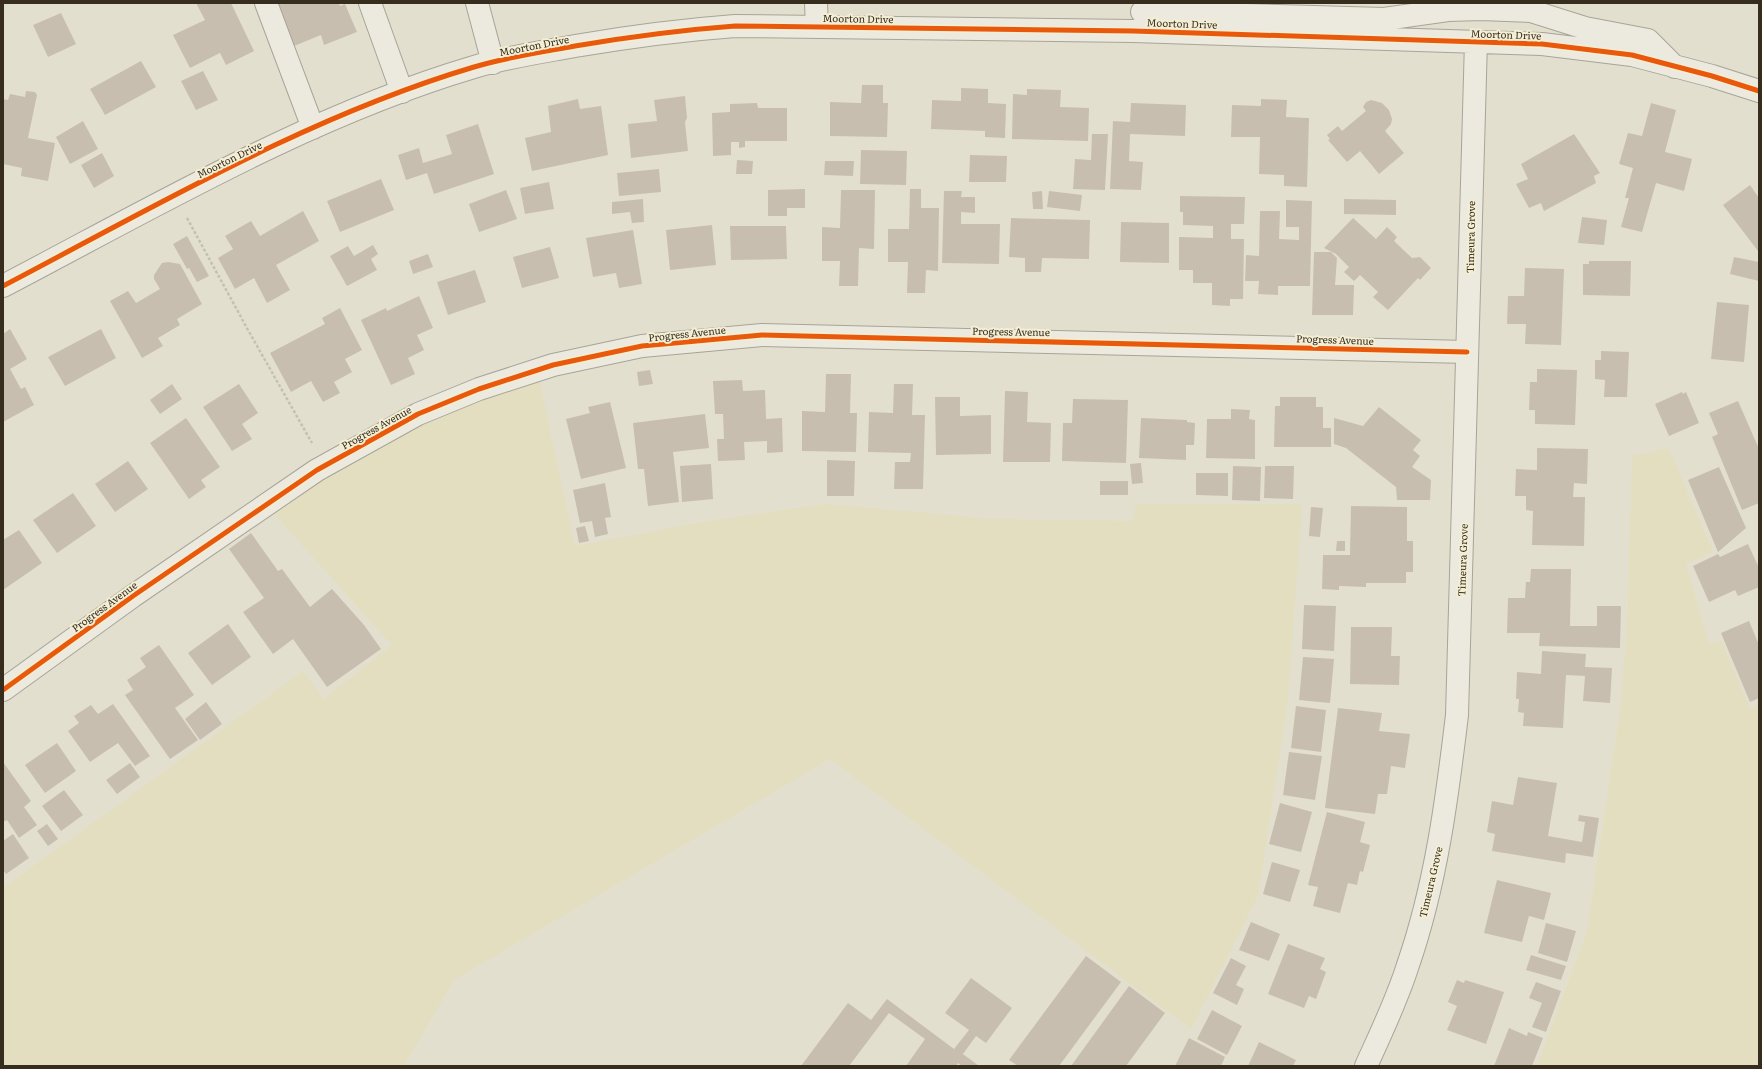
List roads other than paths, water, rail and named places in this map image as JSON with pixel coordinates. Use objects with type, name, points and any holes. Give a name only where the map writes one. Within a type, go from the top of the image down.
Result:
[{"type":"street","points":[[266,3],[312,128]]},
{"type":"street","points":[[370,3],[402,92]]},
{"type":"street","points":[[477,3],[493,63]]},
{"type":"street","points":[[816,3],[817,27]]},
{"type":"street","points":[[1140,15],[1384,19],[1446,6],[1531,11],[1585,28],[1648,40],[1675,67]]},
{"type":"street","name":"Moorton Drive","points":[[3,286],[175,196],[312,128],[402,92],[476,66],[549,51],[693,29],[735,26],[817,27],[1140,15],[1476,41],[1542,44],[1632,55],[1712,76],[1759,91]]},
{"type":"street","name":"Timeura Grove","points":[[1366,1066],[1388,1017],[1409,964],[1430,887],[1446,808],[1457,715],[1476,41]]},
{"type":"street","name":"Progress Avenue","points":[[3,690],[202,547],[325,466],[418,414],[480,389],[553,365],[649,345],[762,335],[1467,352]]}]
